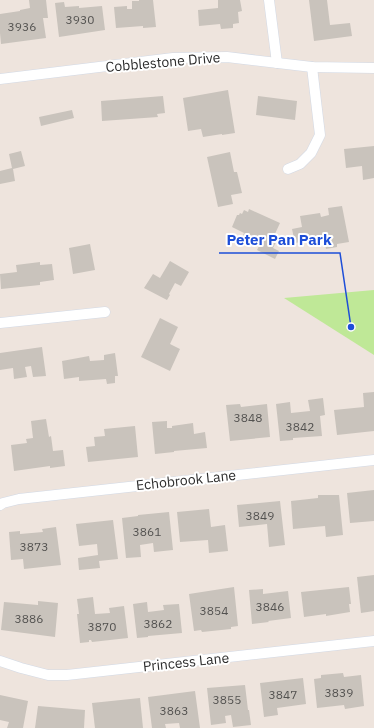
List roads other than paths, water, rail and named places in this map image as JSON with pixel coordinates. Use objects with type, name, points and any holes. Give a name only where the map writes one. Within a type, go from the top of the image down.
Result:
[{"type":"street","points":[[269,0],[277,63]]},
{"type":"street","name":"Cobblestone Drive","points":[[0,79],[173,58],[227,57],[312,67],[374,68]]},
{"type":"street","points":[[288,169],[300,164],[311,153],[320,135],[312,67]]},
{"type":"street","points":[[0,323],[105,312]]},
{"type":"street","name":"Echobrook Lane","points":[[0,506],[3,503],[19,498],[374,460]]},
{"type":"street","name":"Princess Lane","points":[[0,661],[48,675],[67,675],[374,641]]},
{"type":"place","name":"Peter Pan Park","points":[[351,327]]}]
